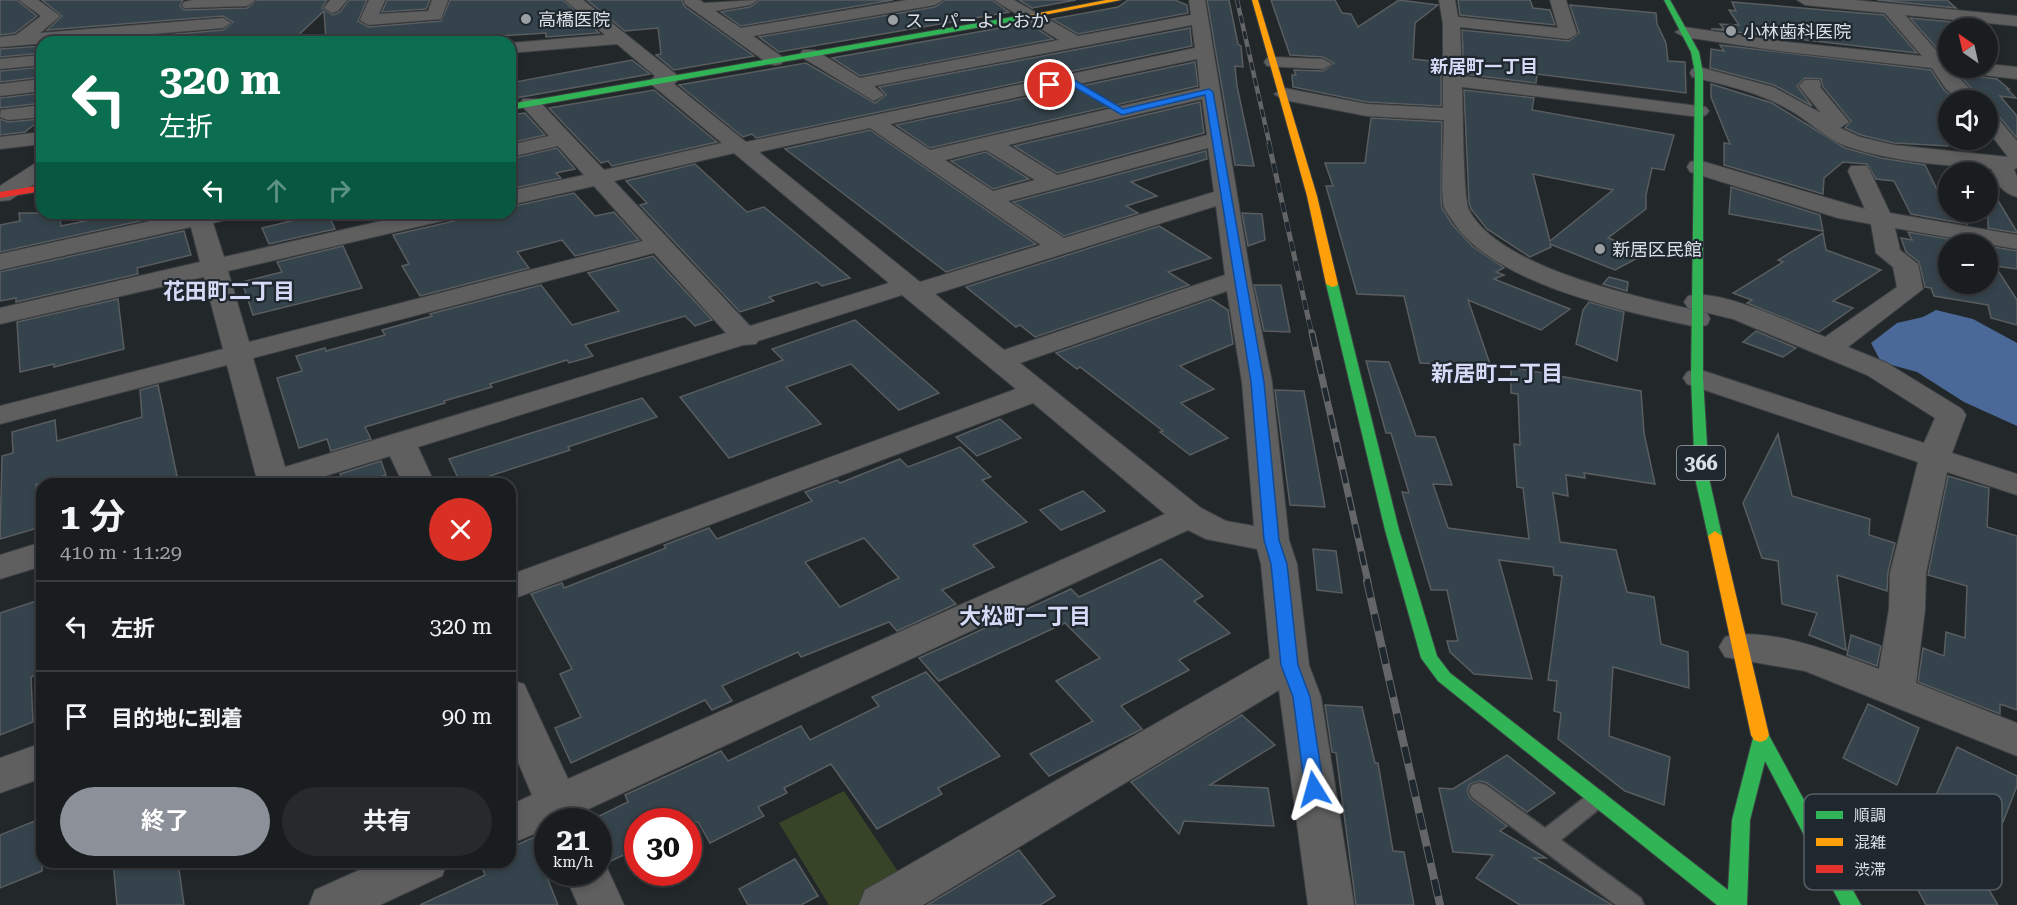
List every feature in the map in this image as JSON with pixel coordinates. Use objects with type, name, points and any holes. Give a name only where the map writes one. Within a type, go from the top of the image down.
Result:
[{"type":"main road","points":[[520,105],[1118,0]]},
{"type":"main road","points":[[1255,0],[1312,196],[1387,508],[1429,657],[1444,677],[1732,905]]},
{"type":"main road","name":"366","points":[[1667,0],[1695,52],[1700,73],[1697,378],[1702,478],[1738,647],[1761,740],[1804,819]]},
{"type":"main road","points":[[1,195],[36,189]]},
{"type":"main road","points":[[1737,905],[1741,820],[1761,740]]},
{"type":"main road","name":"366","points":[[1843,890],[1851,905]]},
{"type":"street","points":[[27,0],[51,15],[69,14]]},
{"type":"street","points":[[172,6],[247,0]]},
{"type":"street","points":[[209,36],[247,0]]},
{"type":"street","points":[[377,0],[368,20],[435,15],[440,0]]},
{"type":"street","points":[[575,0],[740,148],[998,362],[1189,516],[1218,531],[1272,540]]},
{"type":"street","points":[[695,4],[750,0]]},
{"type":"street","points":[[836,0],[895,39]]},
{"type":"street","points":[[737,34],[935,0]]},
{"type":"street","points":[[1002,0],[1075,42]]},
{"type":"street","points":[[1558,0],[1568,34],[1448,10],[1456,208],[1461,219],[1482,241],[1518,263],[1542,274],[1656,311],[1742,313],[1876,369],[1951,415],[1938,446],[1908,573],[1907,609],[1895,692]]},
{"type":"street","points":[[1806,0],[1988,18]]},
{"type":"street","points":[[1962,0],[1977,17]]},
{"type":"street","points":[[695,4],[775,60]]},
{"type":"street","points":[[1890,8],[1938,59]]},
{"type":"street","points":[[857,84],[1075,42],[1199,9],[1209,92],[1238,279],[1257,382],[1272,540],[1279,564],[1290,665],[1301,697],[1331,905]]},
{"type":"street","points":[[22,39],[51,18],[51,15]]},
{"type":"street","points":[[1998,19],[2017,21]]},
{"type":"street","points":[[1998,19],[2017,42]]},
{"type":"street","points":[[60,36],[223,23]]},
{"type":"street","points":[[1684,32],[1787,47],[1938,63]]},
{"type":"street","points":[[0,42],[36,38]]},
{"type":"street","points":[[516,48],[620,39]]},
{"type":"street","points":[[516,197],[1204,52]]},
{"type":"street","points":[[809,54],[903,115]]},
{"type":"street","points":[[0,64],[36,61]]},
{"type":"street","points":[[1273,62],[1323,64]]},
{"type":"street","points":[[1998,71],[2017,73]]},
{"type":"street","points":[[1700,73],[1759,87],[1805,110],[1825,127],[1844,137],[1890,151],[2013,162]]},
{"type":"street","points":[[1950,78],[1959,90]]},
{"type":"street","points":[[1452,80],[1700,111]]},
{"type":"street","points":[[1071,81],[1122,112]]},
{"type":"street","points":[[1812,84],[1809,86],[1840,124],[1844,137]]},
{"type":"street","points":[[0,90],[36,86]]},
{"type":"street","points":[[928,158],[1209,92]]},
{"type":"street","points":[[1284,94],[1367,110],[1453,116]]},
{"type":"street","points":[[520,105],[563,139],[746,338]]},
{"type":"street","points":[[8,114],[36,112]]},
{"type":"street","points":[[874,122],[1061,247]]},
{"type":"street","points":[[1998,136],[2013,162]]},
{"type":"street","points":[[0,143],[36,139]]},
{"type":"street","points":[[516,150],[563,139]]},
{"type":"street","points":[[990,199],[1217,139]]},
{"type":"street","points":[[990,143],[1052,181]]},
{"type":"street","points":[[2013,162],[2003,176],[2017,190]]},
{"type":"street","points":[[1698,167],[1845,213],[2017,242]]},
{"type":"street","points":[[1828,348],[1910,289],[1905,264],[1888,253],[1882,221],[1859,171]]},
{"type":"street","points":[[1,195],[36,173]]},
{"type":"street","points":[[290,478],[746,338],[1061,247],[1226,196]]},
{"type":"street","points":[[0,262],[190,219]]},
{"type":"street","points":[[208,219],[214,267],[269,478]]},
{"type":"street","points":[[0,316],[421,219]]},
{"type":"street","points":[[0,415],[660,244]]},
{"type":"street","points":[[998,362],[1238,279]]},
{"type":"street","points":[[1697,378],[2017,485]]},
{"type":"street","points":[[516,586],[1036,392]]},
{"type":"street","points":[[401,444],[416,478]]},
{"type":"street","points":[[572,808],[1189,516]]},
{"type":"street","points":[[0,567],[36,556]]},
{"type":"street","points":[[1738,647],[1811,658],[2017,740]]},
{"type":"street","points":[[882,905],[1290,665]]},
{"type":"street","points":[[516,708],[559,808]]},
{"type":"street","points":[[0,776],[36,762]]},
{"type":"street","points":[[516,824],[534,819]]},
{"type":"street","points":[[332,905],[413,868]]},
{"type":"street","points":[[593,886],[601,905]]},
{"type":"lane","points":[[1479,791],[1633,905]]},
{"type":"lane","points":[[1545,840],[1598,799]]},
{"type":"green space","points":[[844,791],[903,879],[857,905],[829,905],[779,823]]},
{"type":"water","points":[[1936,310],[1973,319],[2017,343],[2017,426],[1964,402],[1917,372],[1881,362],[1871,343],[1897,323],[1923,317]]},
{"type":"building","points":[[0,0],[17,0],[37,16],[15,33],[0,35]]},
{"type":"building","points":[[42,0],[183,0],[180,6],[184,10],[247,8],[257,0],[327,0],[322,8],[333,15],[340,12],[349,0],[367,0],[358,21],[368,27],[441,21],[450,0],[563,0],[599,33],[546,37],[546,33],[502,36],[326,36],[324,11],[297,36],[154,36],[223,30],[233,22],[223,16],[47,30],[62,16]]},
{"type":"building","points":[[387,0],[430,0],[426,9],[382,12]]},
{"type":"building","points":[[587,0],[682,0],[684,6],[754,56],[674,70],[656,55],[661,54],[658,28],[625,31]]},
{"type":"building","points":[[760,0],[893,0],[741,26],[721,12],[750,7]]},
{"type":"building","points":[[945,0],[992,0],[1009,12],[779,52],[759,37],[935,7]]},
{"type":"building","points":[[1019,0],[1076,0],[1032,8]]},
{"type":"building","points":[[1128,0],[1175,0],[1187,5],[1188,13],[1078,34],[1052,19],[1118,7]]},
{"type":"building","points":[[1207,0],[1229,0],[1238,44],[1241,46],[1243,67],[1235,66],[1237,86],[1254,166],[1235,165]]},
{"type":"building","points":[[1271,0],[1335,0],[1342,13],[1351,14],[1358,27],[1399,0],[1438,5],[1415,23],[1413,59],[1441,62],[1441,106],[1367,102],[1293,87],[1292,75],[1296,75],[1294,70],[1323,71],[1334,63],[1323,57],[1290,55]]},
{"type":"building","points":[[1458,0],[1530,0],[1533,8],[1550,10],[1555,25],[1460,15]]},
{"type":"building","points":[[1877,0],[1947,0],[1956,8]]},
{"type":"building","points":[[1732,2],[1884,15],[1917,53],[1711,29],[1724,29],[1720,24],[1739,25],[1729,10],[1736,11]]},
{"type":"building","points":[[1570,5],[1656,13],[1657,24],[1666,43],[1668,61],[1685,62],[1686,93],[1537,74],[1536,83],[1464,74],[1462,30],[1569,41],[1579,33]]},
{"type":"building","points":[[1910,18],[1938,21],[1938,49]]},
{"type":"building","points":[[1028,23],[1053,39],[860,76],[832,58]]},
{"type":"building","points":[[1190,28],[1192,46],[756,138],[752,134],[743,137],[679,85],[806,63],[875,103],[886,95],[879,87]]},
{"type":"building","points":[[1720,45],[1931,70],[1944,90],[1938,90],[1938,145],[1894,143],[1861,135],[1845,128],[1851,121],[1823,87],[1821,79],[1805,78],[1797,86],[1812,106],[1774,85],[1710,68],[1711,49],[1724,51]]},
{"type":"building","points":[[36,46],[36,54],[0,57],[0,49]]},
{"type":"building","points":[[632,60],[650,74],[516,98],[516,82]]},
{"type":"building","points":[[1195,62],[1198,86],[930,148],[896,125]]},
{"type":"building","points":[[36,68],[36,78],[0,82],[0,71]]},
{"type":"building","points":[[1962,78],[1997,79],[2009,89],[2007,89],[2016,98],[2000,96],[2017,116],[2017,138],[1998,115],[1998,90],[1973,90]]},
{"type":"building","points":[[1711,84],[1772,103],[1845,148],[1881,158],[1925,165],[1938,192],[1938,219],[1911,214],[1894,181],[1876,179],[1867,164],[1843,162],[1824,178],[1823,194],[1724,165],[1724,143],[1730,144],[1711,97]]},
{"type":"building","points":[[654,90],[717,142],[612,166],[608,161],[601,163],[549,108]]},
{"type":"building","points":[[1464,90],[1534,98],[1532,110],[1674,135],[1664,170],[1652,168],[1646,195],[1646,209],[1608,238],[1647,253],[1615,270],[1550,244],[1551,247],[1530,257],[1487,229],[1471,209]],"holes":[[[1533,174],[1613,190],[1550,241]]]},
{"type":"building","points":[[36,94],[36,104],[0,108],[0,98]]},
{"type":"building","points":[[1200,102],[1204,133],[1057,173],[1014,146]]},
{"type":"building","points":[[525,113],[545,135],[516,142],[516,114]]},
{"type":"building","points":[[1371,118],[1442,122],[1441,199],[1442,208],[1452,224],[1472,246],[1504,268],[1496,272],[1504,275],[1494,279],[1570,309],[1541,330],[1468,300],[1491,367],[1420,363],[1404,296],[1357,294],[1326,186],[1333,186],[1325,163],[1365,163]]},
{"type":"building","points":[[0,119],[8,122],[36,119],[36,123],[25,132],[0,135]]},
{"type":"building","points":[[870,130],[1036,244],[946,272],[785,149]]},
{"type":"building","points":[[557,148],[575,169],[556,173],[561,178],[516,188],[516,158]]},
{"type":"building","points":[[1206,151],[1207,159],[1131,182],[1157,196],[1126,206],[1138,213],[1064,236],[1013,202]]},
{"type":"building","points":[[986,152],[1029,179],[993,189],[951,161]]},
{"type":"building","points":[[695,164],[747,212],[764,207],[850,278],[822,286],[817,282],[769,297],[774,301],[740,312],[640,205],[647,203],[626,181]]},
{"type":"building","points":[[1731,187],[1820,215],[1823,231],[1729,214]]},
{"type":"building","points":[[574,193],[595,216],[614,212],[639,240],[575,256],[562,240],[517,252],[529,268],[420,296],[402,266],[409,264],[393,235],[463,219],[516,219],[516,206]]},
{"type":"building","points":[[1998,201],[2017,233],[1988,228],[1988,222],[1998,222]]},
{"type":"building","points":[[19,213],[36,213],[36,219],[60,219],[61,226],[95,219],[149,219],[0,252],[0,225],[20,221]]},
{"type":"building","points":[[1242,213],[1262,214],[1265,240],[1248,246]]},
{"type":"building","points":[[299,219],[330,219],[335,229],[269,244],[262,228]]},
{"type":"building","points":[[1159,226],[1211,258],[1168,272],[1189,285],[1035,337],[1020,325],[1016,327],[966,287]]},
{"type":"building","points":[[184,231],[191,255],[137,268],[138,274],[16,302],[16,298],[0,301],[0,272]]},
{"type":"building","points":[[1908,232],[1938,237],[1938,294],[1998,294],[1998,271],[2017,300],[2017,325],[1991,318],[1988,305],[1934,296],[1931,288],[1925,287],[1919,262],[1906,252],[1901,238],[1912,240]]},
{"type":"building","points":[[1823,233],[1826,250],[1881,270],[1833,301],[1853,308],[1819,332],[1747,303],[1752,300],[1733,293],[1783,262],[1778,260]]},
{"type":"building","points":[[343,246],[362,288],[253,315],[242,282],[282,272],[277,262]]},
{"type":"building","points":[[1998,248],[2017,251],[2017,269],[1998,266]]},
{"type":"building","points":[[653,256],[712,320],[695,326],[685,316],[585,345],[593,356],[569,363],[567,360],[490,384],[492,387],[444,401],[445,403],[365,427],[371,439],[331,451],[327,439],[299,448],[277,378],[302,371],[296,356],[325,348],[326,351],[385,335],[382,330],[432,316],[430,314],[541,285],[572,325],[619,311],[588,273]]},
{"type":"building","points":[[1609,277],[1628,282],[1627,291],[1603,284]]},
{"type":"building","points":[[1254,285],[1281,285],[1290,332],[1264,331]]},
{"type":"building","points":[[118,299],[124,349],[54,367],[54,364],[20,372],[17,322]]},
{"type":"building","points":[[1211,299],[1228,310],[1233,344],[1180,366],[1214,389],[1181,403],[1228,438],[1190,455],[1160,432],[1163,431],[1080,367],[1077,369],[1056,353]]},
{"type":"building","points":[[1589,302],[1624,312],[1617,361],[1576,344],[1583,310]]},
{"type":"building","points":[[855,320],[939,393],[899,410],[851,364],[786,387],[821,424],[729,458],[680,397],[783,360],[772,349]]},
{"type":"building","points":[[1756,331],[1796,348],[1783,357],[1743,342]]},
{"type":"building","points":[[1366,361],[1389,362],[1416,436],[1435,437],[1452,485],[1433,484],[1448,528],[1529,539],[1523,488],[1517,487],[1514,444],[1520,445],[1518,394],[1511,393],[1511,367],[1641,391],[1644,433],[1655,484],[1584,473],[1585,478],[1566,475],[1568,496],[1553,493],[1560,542],[1616,550],[1627,592],[1654,597],[1661,644],[1688,652],[1689,688],[1613,667],[1609,736],[1670,757],[1664,805],[1625,791],[1558,739],[1561,713],[1554,711],[1557,681],[1548,680],[1562,576],[1554,575],[1553,567],[1499,560],[1532,679],[1474,674],[1450,652],[1447,641],[1458,641],[1447,590],[1431,590],[1402,492],[1409,493],[1391,433],[1386,433]]},
{"type":"building","points":[[158,385],[177,476],[170,478],[36,478],[36,528],[0,539],[2,456],[13,453],[12,432],[55,420],[57,441],[142,417],[140,390]]},
{"type":"building","points":[[1275,390],[1304,391],[1325,507],[1290,505]]},
{"type":"building","points":[[642,398],[657,417],[568,447],[570,450],[484,478],[458,478],[449,459]]},
{"type":"building","points":[[1000,419],[1021,438],[977,456],[956,437]]},
{"type":"building","points":[[1778,434],[1792,496],[1870,519],[1869,535],[1895,543],[1888,572],[1887,591],[1837,575],[1846,650],[1809,635],[1817,613],[1782,604],[1778,561],[1762,558],[1743,503]]},
{"type":"building","points":[[960,447],[991,477],[982,480],[1027,522],[973,545],[994,567],[942,590],[956,604],[897,631],[889,622],[801,657],[798,652],[722,686],[732,701],[712,710],[705,700],[571,763],[555,728],[581,717],[560,674],[572,669],[531,594],[562,583],[564,588],[666,548],[664,545],[709,528],[717,539],[812,501],[805,492],[837,480],[840,483],[900,459],[908,467]],"holes":[[[864,538],[899,578],[840,607],[805,562]]]},
{"type":"building","points":[[381,461],[386,475],[376,478],[342,478],[340,474]]},
{"type":"building","points":[[1948,476],[1989,488],[1987,527],[2017,536],[2017,710],[2000,704],[2000,714],[1918,682],[1923,648],[1944,656],[1946,632],[1965,638],[1967,586],[1928,575]]},
{"type":"building","points":[[1083,491],[1105,511],[1061,530],[1040,510]]},
{"type":"building","points":[[1313,549],[1336,551],[1342,593],[1317,590]]},
{"type":"building","points":[[1161,559],[1203,596],[1194,601],[1230,633],[1179,660],[1189,670],[1121,706],[1142,729],[1049,776],[1030,754],[1093,721],[1056,681],[1100,658],[1065,623],[939,681],[919,658],[1071,589],[1079,597]]},
{"type":"building","points":[[36,601],[36,675],[31,677],[33,722],[0,735],[0,613]]},
{"type":"building","points":[[1851,635],[1881,646],[1877,666],[1847,655]]},
{"type":"building","points":[[926,672],[1000,756],[938,788],[942,794],[877,829],[831,764],[784,788],[787,793],[758,807],[764,816],[710,843],[702,829],[702,808],[624,808],[624,855],[612,861],[612,810],[628,802],[625,795],[721,751],[728,761],[801,726],[810,740],[879,706],[872,697]]},
{"type":"building","points":[[1868,704],[1919,728],[1897,785],[1843,758]]},
{"type":"building","points":[[1325,705],[1362,707],[1375,763],[1378,763],[1393,851],[1404,852],[1414,905],[1356,905],[1336,753],[1332,752]]},
{"type":"building","points":[[1242,715],[1275,745],[1210,785],[1268,788],[1274,826],[1184,821],[1179,834],[1131,782]]},
{"type":"building","points":[[1957,747],[2017,776],[2017,786],[2003,822],[2002,794],[1936,794]]},
{"type":"building","points":[[1507,755],[1555,793],[1527,812],[1487,783],[1480,781],[1470,784],[1467,790],[1470,798],[1507,826],[1500,831],[1546,858],[1534,858],[1612,905],[1520,905],[1476,878],[1493,855],[1453,852],[1439,788],[1453,789]]},
{"type":"building","points":[[36,820],[36,868],[42,868],[42,871],[0,888],[0,835]]},
{"type":"building","points":[[534,837],[534,886],[550,886],[558,905],[420,905],[485,875],[482,868],[516,868],[516,845]]},
{"type":"building","points":[[1019,850],[1055,896],[1040,905],[927,905]]},
{"type":"building","points":[[795,859],[818,896],[801,905],[748,905],[739,889]]},
{"type":"building","points":[[114,868],[179,868],[184,905],[117,905]]},
{"type":"building","points":[[1918,890],[1989,890],[1998,905],[1926,905]]},
{"type":"railway","points":[[1237,0],[1270,146]]},
{"type":"railway","points":[[1269,144],[1312,335]]},
{"type":"railway","points":[[1312,333],[1368,582]]},
{"type":"railway","points":[[1367,581],[1440,905]]},
{"type":"traffic: fast","points":[[1667,0],[1695,52],[1699,73],[1697,378],[1702,478],[1715,536]]},
{"type":"traffic: fast","points":[[516,106],[1018,18]]},
{"type":"traffic: fast","points":[[1332,284],[1392,530],[1429,658],[1444,677],[1732,905]]},
{"type":"traffic: fast","points":[[1760,735],[1804,817]]},
{"type":"traffic: fast","points":[[1737,905],[1741,820],[1761,740]]},
{"type":"traffic: fast","points":[[1843,890],[1851,905]]},
{"type":"traffic: slow","points":[[1018,18],[1118,0]]},
{"type":"traffic: slow","points":[[1255,0],[1312,196],[1332,284]]},
{"type":"traffic: slow","points":[[1715,536],[1760,735]]},
{"type":"traffic: jam","points":[[0,195],[36,189]]},
{"type":"place","name":"高橋医院","points":[[526,19]]},
{"type":"place","name":"スーパーよしおか","points":[[893,20]]},
{"type":"place","name":"小林歯科医院","points":[[1731,31]]},
{"type":"place","name":"新居区民館","points":[[1600,249]]},
{"type":"district","name":"新居町一丁目","points":[[1484,66]]},
{"type":"district","name":"花田町二丁目","points":[[229,291]]},
{"type":"district","name":"新居町二丁目","points":[[1497,373]]},
{"type":"district","name":"大松町一丁目","points":[[1025,616]]},
{"type":"route","points":[[1050,85],[1071,81],[1122,112],[1209,92],[1238,279],[1257,382],[1272,540],[1279,564],[1290,665],[1301,697],[1314,789]]}]
